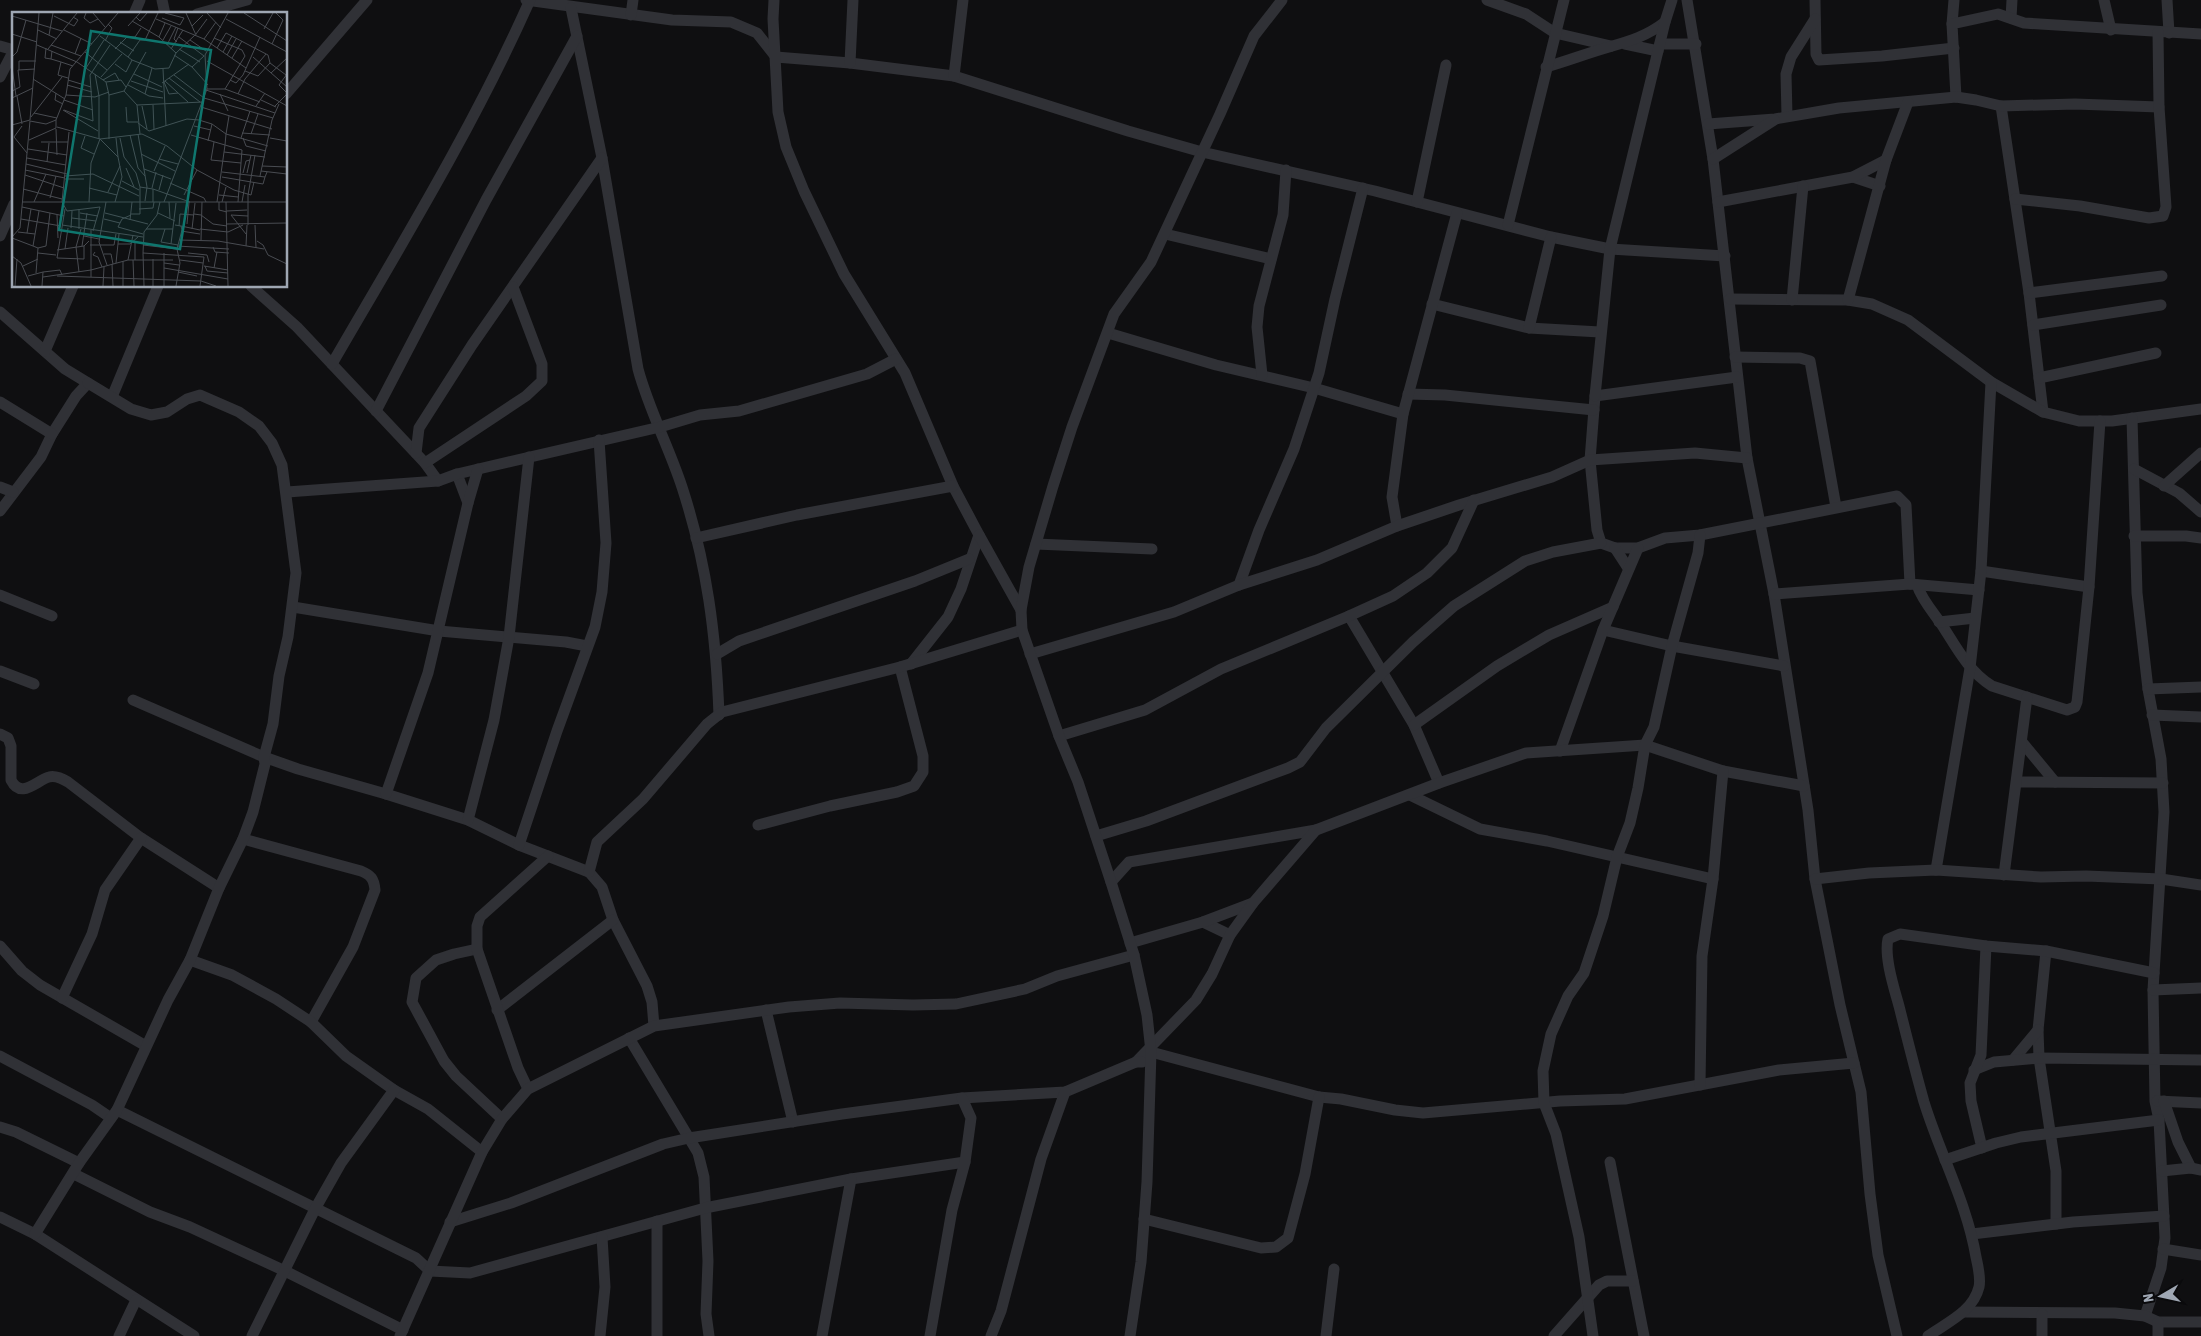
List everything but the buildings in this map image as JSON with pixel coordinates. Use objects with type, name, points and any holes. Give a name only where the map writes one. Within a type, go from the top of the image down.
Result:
[{"type":"street","points":[[135,12],[140,0]]},
{"type":"street","points":[[204,12],[247,0]]},
{"type":"street","points":[[288,92],[367,0]]},
{"type":"street","points":[[332,364],[418,216],[472,116],[528,0],[571,8],[672,20],[731,22],[757,33],[776,57],[850,63],[954,76],[1120,129],[1202,152],[1363,188],[1551,237],[1610,249],[1725,256]]},
{"type":"street","points":[[631,15],[633,0]]},
{"type":"street","points":[[774,0],[773,19],[778,112],[790,156],[844,274],[905,374],[953,486],[1021,610]]},
{"type":"street","points":[[850,63],[852,0]]},
{"type":"street","points":[[954,76],[963,0]]},
{"type":"street","points":[[1130,1336],[1141,1262],[1144,1219],[1150,1053],[1147,1015],[1134,955],[1078,782],[1059,736],[1022,630],[1021,610],[1029,567],[1072,427],[1114,314],[1147,268],[1165,234],[1254,36],[1282,0]]},
{"type":"street","points":[[1487,0],[1526,14],[1555,33],[1611,46]]},
{"type":"street","points":[[1508,225],[1564,0]]},
{"type":"street","points":[[1600,543],[1590,460],[1600,332],[1610,249],[1672,0]]},
{"type":"street","points":[[1687,0],[1696,44],[1713,158],[1730,299],[1736,377],[1747,458],[1774,594],[1804,786],[1815,879],[1861,1092],[1878,1254],[1897,1336]]},
{"type":"street","points":[[1815,0],[1816,54],[1819,60],[1827,61],[1954,48]]},
{"type":"street","points":[[1954,0],[1952,24],[1956,97]]},
{"type":"street","points":[[2011,18],[2012,0]]},
{"type":"street","points":[[2104,0],[2111,30]]},
{"type":"street","points":[[2015,199],[2080,206],[2148,218],[2163,216],[2166,207],[2159,107],[2167,0]]},
{"type":"street","points":[[571,8],[602,158],[638,369],[647,400],[683,488],[705,570],[717,654],[719,715]]},
{"type":"street","points":[[1952,24],[1998,14],[2024,24],[2201,34]]},
{"type":"street","points":[[1781,118],[1786,74],[1791,57],[1815,19]]},
{"type":"street","points":[[1625,44],[1655,30],[1665,22]]},
{"type":"street","points":[[376,411],[486,200],[577,36]]},
{"type":"street","points":[[1546,68],[1611,46],[1625,44],[1659,47],[1696,44]]},
{"type":"street","points":[[0,77],[12,54]]},
{"type":"street","points":[[1417,202],[1446,65]]},
{"type":"street","points":[[1708,124],[1781,118],[1839,108],[1956,97],[2001,106],[2075,104],[2159,107]]},
{"type":"street","points":[[1848,300],[1886,160],[1908,102]]},
{"type":"street","points":[[2001,106],[2029,293],[2043,412]]},
{"type":"street","points":[[1713,158],[1781,118]]},
{"type":"street","points":[[416,453],[419,428],[602,158]]},
{"type":"street","points":[[1718,202],[1853,177],[1886,160]]},
{"type":"street","points":[[1262,375],[1258,327],[1260,306],[1283,215],[1286,170]]},
{"type":"street","points":[[1853,177],[1880,186]]},
{"type":"street","points":[[1792,300],[1803,186]]},
{"type":"street","points":[[1239,585],[1259,530],[1294,449],[1319,373],[1335,299],[1363,188]]},
{"type":"street","points":[[0,236],[12,209]]},
{"type":"street","points":[[1397,526],[1392,497],[1403,414],[1457,213]]},
{"type":"street","points":[[1165,234],[1271,259]]},
{"type":"street","points":[[1529,328],[1551,237]]},
{"type":"street","points":[[2029,293],[2162,276]]},
{"type":"street","points":[[425,463],[526,396],[542,381],[542,364],[513,287]]},
{"type":"street","points":[[45,351],[72,288]]},
{"type":"street","points":[[112,397],[157,288]]},
{"type":"street","points":[[253,288],[298,327],[416,453],[438,481]]},
{"type":"street","points":[[1730,299],[1848,300],[1872,304],[1908,320],[1991,382],[2043,412],[2079,421],[2132,418],[2201,408]]},
{"type":"street","points":[[1432,304],[1529,328],[1600,332]]},
{"type":"street","points":[[2032,325],[2161,306]]},
{"type":"street","points":[[0,312],[65,369],[131,409],[151,415],[167,412],[187,399],[200,395],[239,412],[259,426],[272,443],[282,465],[296,573],[293,607],[272,724],[264,757],[265,764],[253,812],[243,838],[219,888],[190,960],[168,1000],[114,1114],[79,1163],[74,1174],[35,1234]]},
{"type":"street","points":[[1108,333],[1206,362],[1314,388],[1403,414]]},
{"type":"street","points":[[2039,378],[2156,353]]},
{"type":"street","points":[[1735,357],[1800,358],[1810,361],[1836,507]]},
{"type":"street","points":[[287,492],[438,481],[457,474],[599,440],[660,428],[700,415],[739,411],[867,374],[896,360]]},
{"type":"street","points":[[1595,396],[1736,377]]},
{"type":"street","points":[[1936,870],[1970,668],[1981,571],[1991,382]]},
{"type":"street","points":[[0,511],[41,457],[52,434],[76,396],[88,383]]},
{"type":"street","points":[[1408,394],[1445,395],[1594,410]]},
{"type":"street","points":[[0,402],[52,434]]},
{"type":"street","points":[[2132,418],[2137,593],[2148,689],[2163,783],[2164,812],[2153,990],[2154,1061],[2160,1101],[2159,1120],[2164,1216],[2163,1249],[2161,1268],[2145,1316]]},
{"type":"street","points":[[1096,836],[1191,805],[1300,762],[1326,728],[1383,674],[1413,642],[1454,606],[1525,560],[1553,552],[1600,543],[1615,548],[1638,548],[1665,538],[1700,535],[1888,497],[1897,496],[1903,499],[1906,504],[1914,584],[1970,668],[1982,680],[1992,686],[2067,710],[2075,707],[2089,587],[2100,421]]},
{"type":"street","points":[[397,433],[419,428]]},
{"type":"street","points":[[519,845],[556,731],[588,646],[602,592],[606,543],[599,440]]},
{"type":"street","points":[[1030,654],[1166,615],[1239,585],[1317,560],[1397,526],[1474,500],[1552,477],[1590,460],[1696,453],[1747,458]]},
{"type":"street","points":[[2164,486],[2201,453]]},
{"type":"street","points":[[468,820],[494,720],[509,637],[529,457]]},
{"type":"street","points":[[386,794],[428,673],[468,503],[478,469]]},
{"type":"street","points":[[2134,469],[2196,501],[2201,512]]},
{"type":"street","points":[[457,474],[468,503]]},
{"type":"street","points":[[696,538],[797,515],[953,486]]},
{"type":"street","points":[[0,487],[13,492]]},
{"type":"street","points":[[1059,736],[1145,710],[1222,669],[1393,596],[1428,573],[1452,548],[1474,500]]},
{"type":"street","points":[[911,664],[948,616],[961,589],[969,559],[979,535]]},
{"type":"street","points":[[1593,1336],[1579,1237],[1556,1134],[1544,1103],[1543,1071],[1551,1034],[1568,996],[1584,973],[1592,953],[1617,857],[1630,823],[1645,745],[1654,727],[1672,646],[1698,553],[1700,535]]},
{"type":"street","points":[[2134,536],[2186,536],[2201,538]]},
{"type":"street","points":[[1036,544],[1152,549]]},
{"type":"street","points":[[1615,548],[1628,568]]},
{"type":"street","points":[[1560,751],[1603,630],[1638,548]]},
{"type":"street","points":[[717,654],[739,642],[915,581],[969,559]]},
{"type":"street","points":[[1981,571],[2089,587]]},
{"type":"street","points":[[1774,594],[1914,584],[1978,590]]},
{"type":"street","points":[[0,595],[52,616]]},
{"type":"street","points":[[293,607],[439,631],[566,642],[588,646]]},
{"type":"street","points":[[1414,725],[1498,666],[1549,635],[1614,607]]},
{"type":"street","points":[[1349,616],[1414,725],[1439,783]]},
{"type":"street","points":[[1939,622],[1975,618]]},
{"type":"street","points":[[589,872],[597,842],[643,799],[707,724],[719,715],[911,664],[1022,630]]},
{"type":"street","points":[[1603,630],[1672,646],[1784,666]]},
{"type":"street","points":[[758,825],[830,806],[897,792],[914,786],[923,772],[923,756],[900,667]]},
{"type":"street","points":[[0,671],[34,684]]},
{"type":"street","points":[[2148,689],[2201,687]]},
{"type":"street","points":[[2004,875],[2018,782],[2027,697]]},
{"type":"street","points":[[133,700],[298,770],[386,794],[468,820],[519,845],[589,872],[602,888],[613,920],[647,986],[652,1002],[654,1026]]},
{"type":"street","points":[[2152,715],[2201,717]]},
{"type":"street","points":[[0,734],[8,738],[11,746],[10,761],[13,784],[19,788],[29,788],[50,776],[59,777],[141,838],[219,888]]},
{"type":"street","points":[[2022,742],[2055,782]]},
{"type":"street","points":[[1106,867],[1316,830],[1439,783],[1526,753],[1645,745],[1723,771],[1804,786]]},
{"type":"street","points":[[2020,765],[2037,782]]},
{"type":"street","points":[[1700,1085],[1702,956],[1713,879],[1723,771]]},
{"type":"street","points":[[2018,782],[2163,783]]},
{"type":"street","points":[[1410,794],[1480,829],[1713,879]]},
{"type":"street","points":[[450,1222],[511,1203],[663,1144],[793,1122],[962,1098],[1065,1092],[1136,1062],[1150,1053],[1196,1000],[1212,974],[1230,935],[1253,903],[1316,830]]},
{"type":"street","points":[[62,998],[92,934],[105,890],[141,838]]},
{"type":"street","points":[[243,838],[361,871],[370,875],[374,883],[375,890],[353,947],[311,1022]]},
{"type":"street","points":[[528,1089],[518,1068],[477,949],[476,926],[480,917],[548,856]]},
{"type":"street","points":[[1111,882],[1129,862]]},
{"type":"street","points":[[1815,879],[1869,873],[1936,870],[2004,875],[2161,878],[2201,885]]},
{"type":"street","points":[[1130,943],[1203,922],[1253,903]]},
{"type":"street","points":[[497,1010],[613,920]]},
{"type":"street","points":[[1203,922],[1230,935]]},
{"type":"street","points":[[1928,1336],[1964,1312],[1973,1301],[1979,1287],[1978,1267],[1972,1234],[1958,1189],[1945,1160],[1924,1102],[1893,982],[1886,946],[1888,939],[1900,934],[1986,946],[2046,951],[2154,974]]},
{"type":"street","points":[[0,946],[22,971],[62,998],[146,1046]]},
{"type":"street","points":[[1982,1148],[1971,1101],[1970,1084],[1981,1055],[1986,946]]},
{"type":"street","points":[[477,949],[436,960],[416,978],[412,1002],[444,1061],[456,1076],[502,1120]]},
{"type":"street","points":[[2046,951],[2038,1030],[2039,1058],[2056,1171],[2056,1224]]},
{"type":"street","points":[[74,1174],[150,1212],[190,1226],[285,1271],[402,1333],[482,1152],[502,1120],[528,1089],[654,1026],[766,1010],[840,1003],[956,1004],[1025,989],[1057,976],[1134,955]]},
{"type":"street","points":[[190,960],[247,982],[311,1022],[346,1056],[394,1090],[428,1109],[482,1152]]},
{"type":"street","points":[[2153,990],[2201,988]]},
{"type":"street","points":[[766,1010],[793,1122]]},
{"type":"street","points":[[2013,1060],[2038,1030]]},
{"type":"street","points":[[629,1038],[698,1154],[704,1177],[708,1261],[706,1314],[709,1336]]},
{"type":"street","points":[[1150,1053],[1319,1097],[1423,1113],[1544,1103],[1625,1099],[1779,1070],[1854,1063]]},
{"type":"street","points":[[1981,1055],[1994,1062]]},
{"type":"street","points":[[0,1056],[92,1105],[416,1258],[430,1271],[470,1273],[705,1208],[851,1179],[965,1162]]},
{"type":"street","points":[[1974,1070],[1994,1062],[2039,1058],[2154,1061],[2201,1060]]},
{"type":"street","points":[[252,1336],[315,1209],[341,1163],[394,1090]]},
{"type":"street","points":[[991,1336],[1001,1311],[1041,1159],[1065,1092]]},
{"type":"street","points":[[930,1336],[952,1210],[965,1162],[971,1118],[986,1096]]},
{"type":"street","points":[[1144,1219],[1261,1248],[1276,1247],[1288,1238],[1305,1174],[1319,1097]]},
{"type":"street","points":[[962,1098],[971,1118]]},
{"type":"street","points":[[2160,1101],[2201,1103]]},
{"type":"street","points":[[2160,1101],[2178,1142],[2196,1169]]},
{"type":"street","points":[[1945,1160],[2021,1137],[2159,1120]]},
{"type":"street","points":[[0,1127],[23,1135],[79,1163]]},
{"type":"street","points":[[1610,1162],[1644,1336]]},
{"type":"street","points":[[2162,1171],[2196,1169]]},
{"type":"street","points":[[822,1336],[851,1179]]},
{"type":"street","points":[[1972,1234],[2056,1224],[2164,1216]]},
{"type":"street","points":[[0,1217],[35,1234],[194,1336]]},
{"type":"street","points":[[657,1221],[657,1336]]},
{"type":"street","points":[[600,1336],[605,1287],[602,1237]]},
{"type":"street","points":[[2163,1249],[2201,1255]]},
{"type":"street","points":[[1326,1336],[1334,1269]]},
{"type":"street","points":[[1554,1336],[1600,1285],[1607,1281],[1633,1281]]},
{"type":"street","points":[[119,1336],[136,1300]]},
{"type":"street","points":[[1964,1312],[2115,1313],[2145,1316],[2158,1322],[2201,1322]]},
{"type":"street","points":[[2042,1314],[2042,1336]]},
{"type":"street","points":[[2158,1322],[2158,1336]]}]
